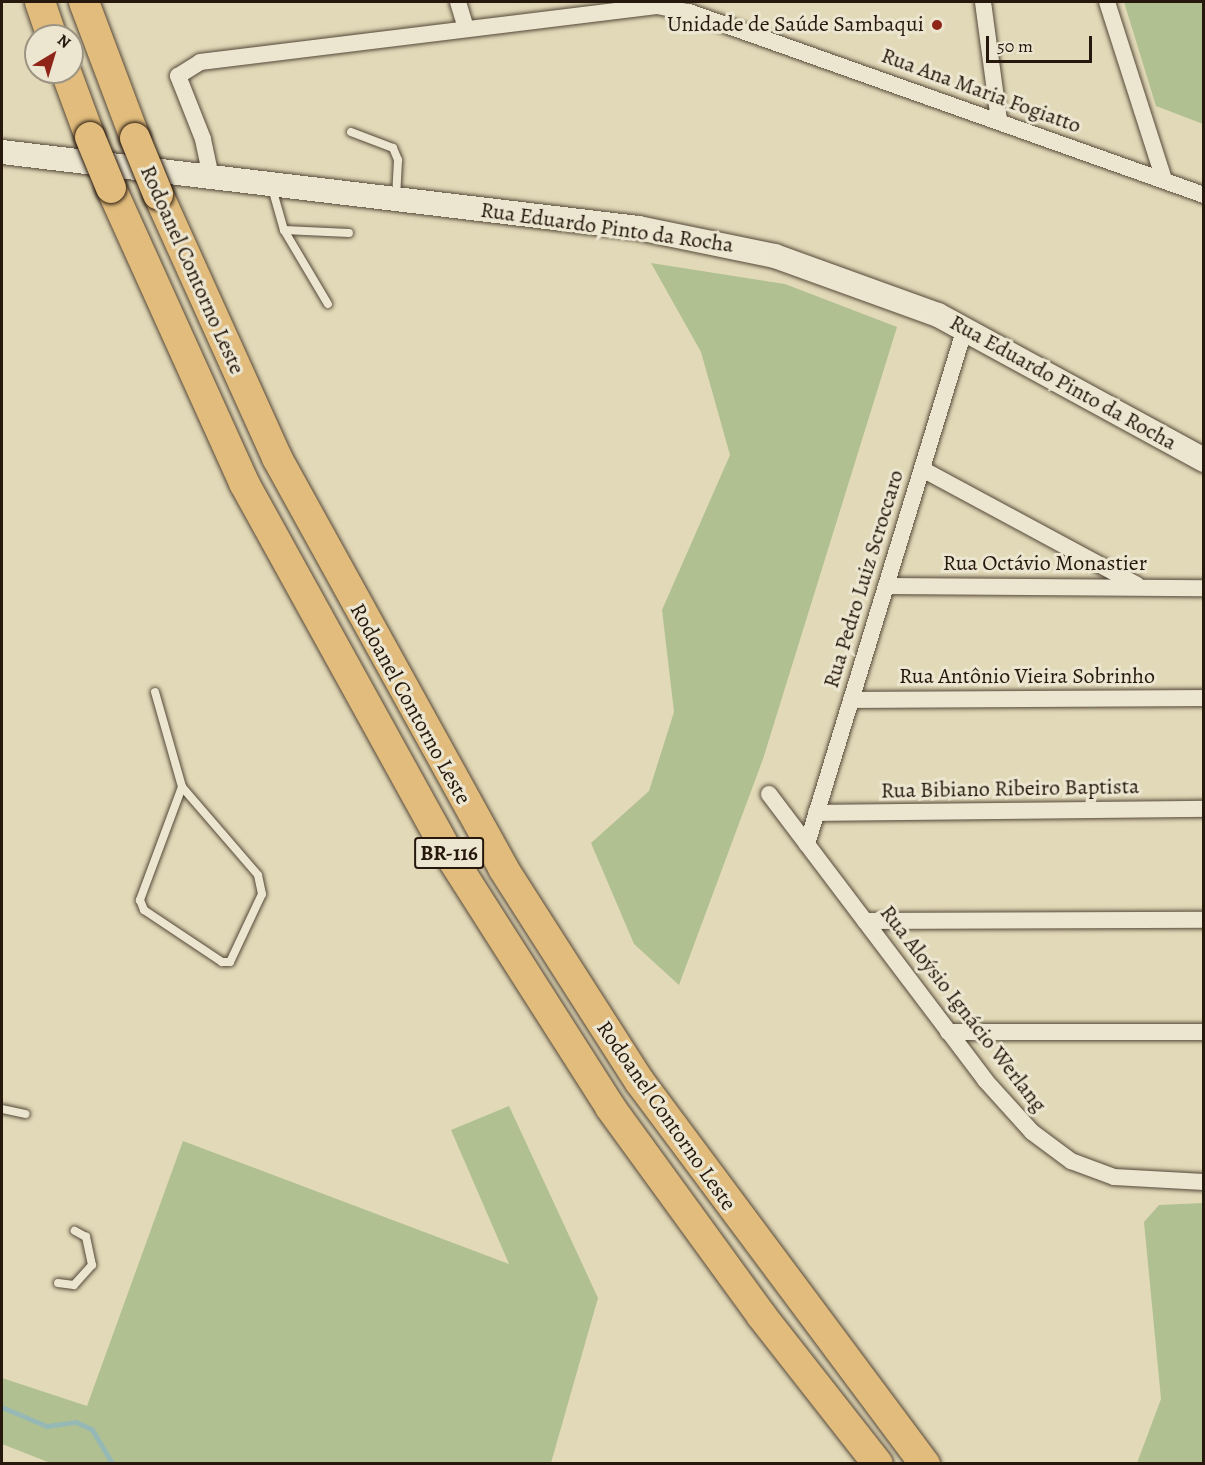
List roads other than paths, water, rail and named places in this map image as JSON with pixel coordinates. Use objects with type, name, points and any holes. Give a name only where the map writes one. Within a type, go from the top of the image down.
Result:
[{"type":"highway","points":[[40,2],[48,24]]},
{"type":"highway","name":"Rodoanel Contorno Leste","points":[[84,2],[158,194],[277,458],[503,868],[647,1092],[925,1464]]},
{"type":"highway","name":"Rodoanel Contorno Leste","points":[[70,84],[111,188],[244,483],[444,846],[610,1107],[878,1464]]},
{"type":"main road","name":"Rua Eduardo Pinto da Rocha","points":[[2,152],[396,199],[732,245],[823,270],[965,328],[1203,460]]},
{"type":"street","points":[[458,2],[466,28]]},
{"type":"street","points":[[983,2],[999,120]]},
{"type":"street","points":[[1107,2],[1164,180]]},
{"type":"street","name":"Rua Ana Maria Fogiatto","points":[[211,177],[207,150],[178,76],[213,59],[466,28],[590,7],[649,6],[689,12],[999,120],[1203,195]]},
{"type":"street","name":"Rua Pedro Luiz Scroccaro","points":[[807,844],[965,328]]},
{"type":"street","points":[[922,469],[1140,587]]},
{"type":"street","name":"Rua Octávio Monastier","points":[[886,585],[1203,588]]},
{"type":"street","name":"Rua Antônio Vieira Sobrinho","points":[[851,700],[1203,698]]},
{"type":"street","name":"Rua Aloýsio Ignácio Werlang","points":[[769,794],[948,1032],[1019,1120],[1071,1161],[1114,1177],[1203,1182]]},
{"type":"street","name":"Rua Bibiano Ribeiro Baptista","points":[[816,813],[1203,809]]},
{"type":"street","points":[[865,921],[1203,920]]},
{"type":"street","points":[[948,1032],[1203,1032]]},
{"type":"lane","points":[[351,132],[393,148],[398,159],[396,199]]},
{"type":"lane","points":[[272,184],[284,230],[328,304]]},
{"type":"lane","points":[[284,230],[349,233]]},
{"type":"lane","points":[[154,693],[182,787],[258,875],[262,894],[230,962],[222,962],[144,910],[140,900],[182,787]]},
{"type":"lane","points":[[2,1108],[25,1114]]},
{"type":"lane","points":[[57,1283],[74,1285],[92,1265],[86,1237],[75,1231]]},
{"type":"waterway","points":[[2,1407],[47,1426],[76,1422],[92,1429],[113,1464]]},
{"type":"place","name":"Unidade de Saúde Sambaqui","points":[[937,25]]}]
